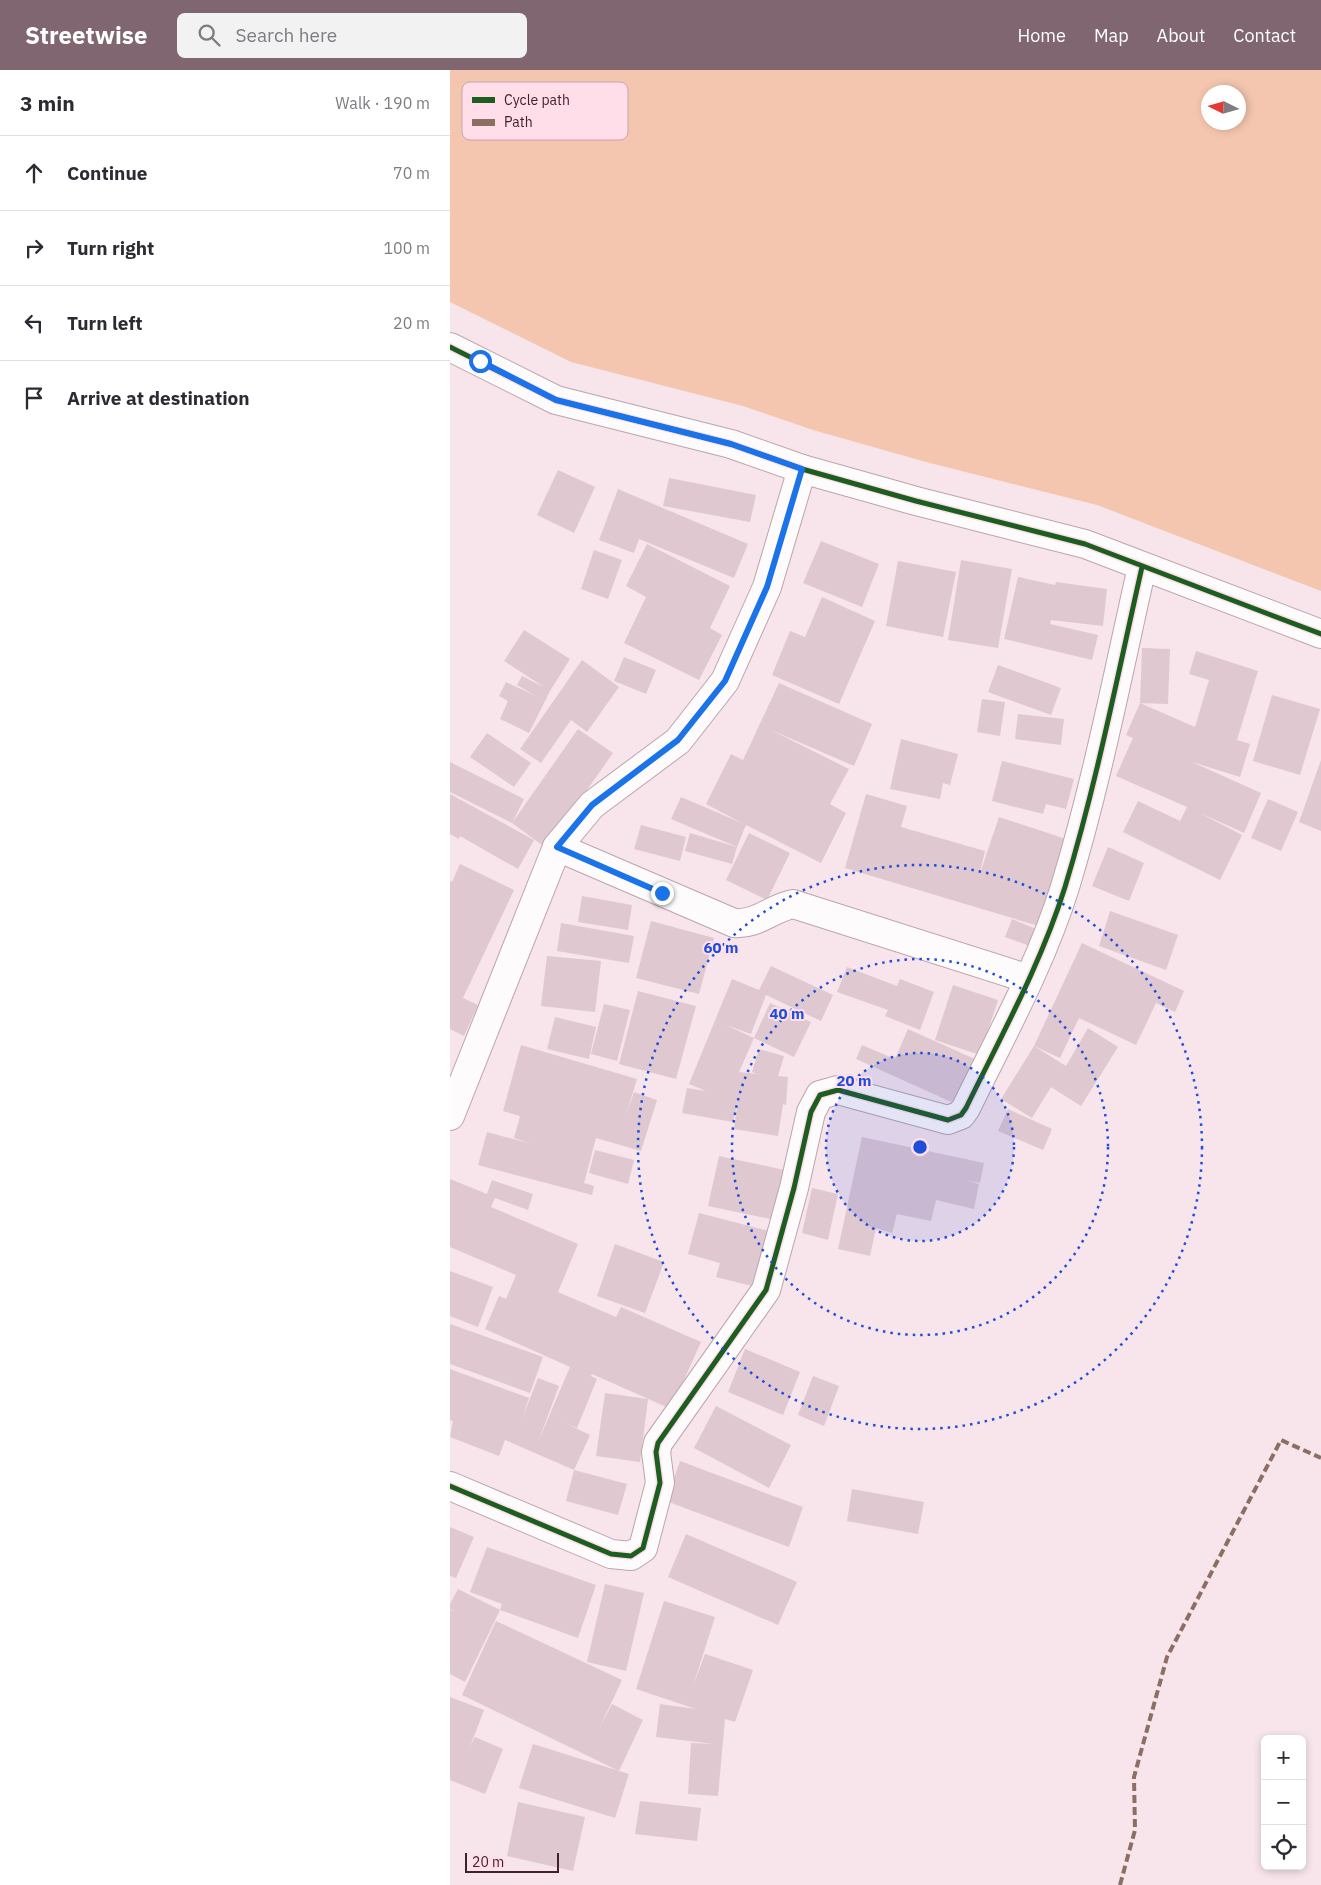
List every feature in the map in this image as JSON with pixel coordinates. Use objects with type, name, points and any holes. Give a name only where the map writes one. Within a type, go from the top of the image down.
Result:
[{"type":"street","points":[[450,347],[556,400],[731,444],[802,469],[916,501],[1085,544],[1321,634]]},
{"type":"street","points":[[450,1116],[557,847],[592,805],[678,740],[725,681],[767,587],[802,469]]},
{"type":"street","points":[[450,1486],[611,1554],[630,1556],[643,1548],[660,1483],[656,1452],[658,1443],[766,1290],[794,1188],[811,1112],[820,1095],[838,1090],[942,1119],[955,1119],[966,1108],[1029,978],[1064,888],[1091,789],[1142,567]]},
{"type":"street","points":[[557,847],[734,922],[751,922],[793,904],[1029,978]]},
{"type":"shaded area","points":[[450,70],[1321,70],[1321,591],[1097,505],[926,462],[813,430],[743,406],[571,362],[450,302]]},
{"type":"building","points":[[558,470],[595,487],[574,533],[537,515]]},
{"type":"building","points":[[669,478],[756,495],[750,522],[663,506]]},
{"type":"building","points":[[618,489],[748,544],[734,578],[639,539],[634,553],[599,540]]},
{"type":"building","points":[[821,541],[879,564],[862,607],[803,583]]},
{"type":"building","points":[[647,544],[730,586],[710,628],[722,635],[699,680],[624,643],[646,597],[626,586]]},
{"type":"building","points":[[594,550],[622,560],[608,599],[581,589]]},
{"type":"building","points":[[961,560],[1012,569],[998,648],[948,640]]},
{"type":"building","points":[[898,561],[956,572],[943,637],[886,626]]},
{"type":"building","points":[[1018,577],[1055,585],[1056,582],[1107,589],[1103,626],[1051,620],[1050,624],[1098,635],[1092,660],[1004,639]]},
{"type":"building","points":[[822,597],[875,621],[839,704],[772,675],[790,631],[805,637]]},
{"type":"building","points":[[524,630],[570,659],[550,691],[529,733],[500,719],[508,701],[499,696],[506,682],[536,696],[517,685],[522,676],[544,687],[504,661]]},
{"type":"building","points":[[1142,648],[1170,649],[1168,704],[1140,703]]},
{"type":"building","points":[[1196,651],[1258,671],[1237,740],[1250,744],[1240,777],[1192,762],[1261,793],[1244,833],[1200,813],[1242,835],[1220,880],[1123,832],[1138,801],[1180,821],[1187,807],[1116,776],[1133,738],[1126,735],[1140,703],[1195,727],[1209,680],[1189,674]]},
{"type":"building","points":[[624,657],[656,670],[646,694],[614,681]]},
{"type":"building","points":[[582,660],[619,687],[587,732],[571,720],[541,763],[520,749]]},
{"type":"building","points":[[998,665],[1061,688],[1051,715],[988,692]]},
{"type":"building","points":[[779,683],[872,724],[854,766],[771,730],[849,769],[830,804],[846,813],[821,863],[746,825],[737,847],[671,819],[681,797],[742,823],[706,804],[731,754],[743,760]]},
{"type":"building","points":[[1272,695],[1320,709],[1300,775],[1253,761]]},
{"type":"building","points":[[982,699],[1005,702],[1000,736],[977,732]]},
{"type":"building","points":[[1018,714],[1064,719],[1061,745],[1015,739]]},
{"type":"building","points":[[578,729],[613,753],[546,848],[512,823]]},
{"type":"building","points":[[487,733],[531,763],[514,787],[470,757]]},
{"type":"building","points":[[901,739],[958,754],[950,785],[943,783],[940,799],[890,789]]},
{"type":"building","points":[[1321,760],[1321,831],[1299,822]]},
{"type":"building","points":[[1002,761],[1074,779],[1066,809],[1046,804],[1043,814],[992,801]]},
{"type":"building","points":[[450,762],[524,799],[512,823],[450,792]]},
{"type":"building","points":[[450,794],[534,840],[518,869],[460,836],[459,839],[450,834]]},
{"type":"building","points":[[866,794],[907,806],[901,827],[985,851],[979,876],[999,817],[1069,840],[1042,927],[845,868]]},
{"type":"building","points":[[1268,799],[1298,812],[1281,851],[1251,838]]},
{"type":"building","points":[[641,825],[686,837],[680,861],[634,849]]},
{"type":"building","points":[[690,833],[737,847],[732,864],[685,851]]},
{"type":"building","points":[[749,833],[790,853],[767,900],[726,880]]},
{"type":"building","points":[[1108,847],[1144,863],[1129,901],[1092,886]]},
{"type":"building","points":[[460,864],[514,890],[463,998],[478,1005],[464,1036],[450,1029],[450,881],[452,882]]},
{"type":"building","points":[[582,896],[632,905],[628,930],[578,922]]},
{"type":"building","points":[[1110,911],[1178,935],[1166,970],[1099,946]]},
{"type":"building","points":[[1012,919],[1036,929],[1030,946],[1005,937]]},
{"type":"building","points":[[651,921],[714,938],[699,994],[636,978]]},
{"type":"building","points":[[561,923],[634,936],[629,963],[557,951]]},
{"type":"building","points":[[1082,943],[1184,991],[1175,1012],[1156,1003],[1136,1045],[1079,1018],[1060,1058],[1034,1046]]},
{"type":"building","points":[[547,956],[601,961],[595,1012],[541,1006]]},
{"type":"building","points":[[771,966],[833,995],[821,1021],[766,995],[751,1034],[726,1025],[754,1038],[739,1072],[757,1074],[752,1072],[759,1049],[784,1056],[778,1076],[788,1077],[786,1105],[783,1104],[778,1136],[734,1129],[738,1101],[733,1122],[682,1113],[687,1088],[706,1091],[689,1084],[732,979],[759,990]]},
{"type":"building","points":[[847,967],[897,986],[900,979],[934,992],[920,1030],[885,1016],[888,1010],[837,992]]},
{"type":"building","points":[[953,985],[998,1000],[980,1055],[935,1040]]},
{"type":"building","points":[[638,991],[696,1006],[676,1079],[619,1064]]},
{"type":"building","points":[[770,1003],[811,1022],[794,1057],[754,1038]]},
{"type":"building","points":[[604,1004],[630,1010],[617,1061],[591,1054]]},
{"type":"building","points":[[555,1017],[596,1027],[589,1059],[547,1049]]},
{"type":"building","points":[[1088,1028],[1118,1047],[1081,1106],[1051,1087],[1032,1118],[1001,1099],[1034,1046],[1066,1066]]},
{"type":"building","points":[[908,1029],[977,1060],[958,1105],[856,1059],[862,1045],[895,1059]]},
{"type":"building","points":[[521,1045],[637,1079],[626,1115],[634,1092],[657,1100],[641,1151],[596,1138],[584,1183],[594,1186],[592,1195],[478,1165],[487,1132],[532,1144],[514,1138],[520,1116],[503,1111]]},
{"type":"building","points":[[1008,1109],[1052,1129],[1043,1150],[998,1131]]},
{"type":"building","points":[[862,1137],[984,1163],[980,1183],[965,1180],[979,1184],[974,1209],[936,1200],[931,1221],[897,1214],[892,1233],[876,1228],[870,1256],[838,1249]]},
{"type":"building","points":[[595,1150],[634,1160],[628,1184],[589,1173]]},
{"type":"building","points":[[719,1156],[785,1170],[775,1220],[708,1206]]},
{"type":"building","points":[[450,1179],[487,1194],[492,1180],[533,1194],[528,1210],[495,1198],[491,1207],[578,1244],[558,1292],[616,1317],[621,1307],[701,1342],[671,1409],[592,1374],[591,1376],[597,1379],[577,1428],[565,1423],[590,1435],[574,1470],[505,1440],[499,1456],[450,1437],[453,1421],[450,1420],[450,1369],[529,1398],[522,1419],[538,1378],[559,1386],[538,1442],[570,1367],[485,1329],[499,1296],[506,1299],[516,1275],[450,1247]]},
{"type":"building","points":[[812,1188],[838,1194],[828,1240],[802,1233]]},
{"type":"building","points":[[699,1213],[769,1231],[756,1287],[716,1277],[720,1263],[688,1254]]},
{"type":"building","points":[[615,1244],[664,1262],[645,1313],[597,1296]]},
{"type":"building","points":[[450,1271],[493,1287],[478,1327],[450,1316]]},
{"type":"building","points":[[450,1324],[543,1357],[530,1393],[450,1364]]},
{"type":"building","points":[[745,1349],[800,1372],[783,1415],[728,1392]]},
{"type":"building","points":[[813,1376],[839,1386],[824,1426],[798,1415]]},
{"type":"building","points":[[605,1393],[648,1399],[640,1462],[596,1456]]},
{"type":"building","points":[[716,1406],[791,1445],[769,1488],[694,1448]]},
{"type":"building","points":[[680,1461],[803,1507],[789,1547],[666,1501]]},
{"type":"building","points":[[574,1470],[627,1484],[618,1515],[566,1501]]},
{"type":"building","points":[[852,1489],[924,1502],[918,1534],[847,1521]]},
{"type":"building","points":[[450,1527],[474,1537],[456,1578],[450,1576]]},
{"type":"building","points":[[686,1534],[797,1582],[778,1625],[668,1577]]},
{"type":"building","points":[[487,1547],[596,1585],[578,1638],[500,1610],[502,1604],[470,1592]]},
{"type":"building","points":[[605,1584],[644,1593],[626,1671],[587,1662]]},
{"type":"building","points":[[458,1589],[500,1610],[465,1682],[450,1674],[450,1610],[456,1612],[450,1609],[450,1604]]},
{"type":"building","points":[[664,1601],[715,1617],[693,1686],[705,1654],[753,1670],[735,1722],[725,1719],[718,1796],[688,1794],[691,1743],[714,1744],[656,1737],[660,1704],[696,1709],[636,1689]]},
{"type":"building","points":[[496,1621],[622,1680],[600,1727],[612,1704],[643,1720],[619,1771],[462,1695]]},
{"type":"building","points":[[450,1697],[484,1710],[470,1747],[475,1737],[503,1749],[485,1794],[450,1780]]},
{"type":"building","points":[[533,1744],[629,1774],[615,1818],[519,1788]]},
{"type":"building","points":[[640,1801],[701,1808],[697,1841],[635,1834]]},
{"type":"building","points":[[518,1802],[585,1817],[573,1871],[507,1856]]},
{"type":"marked path","points":[[1120,1885],[1135,1830],[1134,1777],[1167,1657],[1281,1440],[1321,1458]]},
{"type":"cycle path","points":[[450,347],[556,400],[731,444],[802,469],[916,501],[1085,544],[1321,634]]},
{"type":"cycle path","points":[[450,1486],[611,1554],[631,1556],[643,1548],[660,1483],[656,1452],[658,1443],[766,1290],[794,1188],[811,1112],[820,1095],[838,1090],[948,1120],[961,1115],[966,1108],[1032,972],[1065,887],[1097,768],[1142,567]]},
{"type":"route","points":[[480,361],[556,400],[731,444],[802,469],[767,587],[725,681],[678,740],[592,805],[557,847],[662,893]]}]
